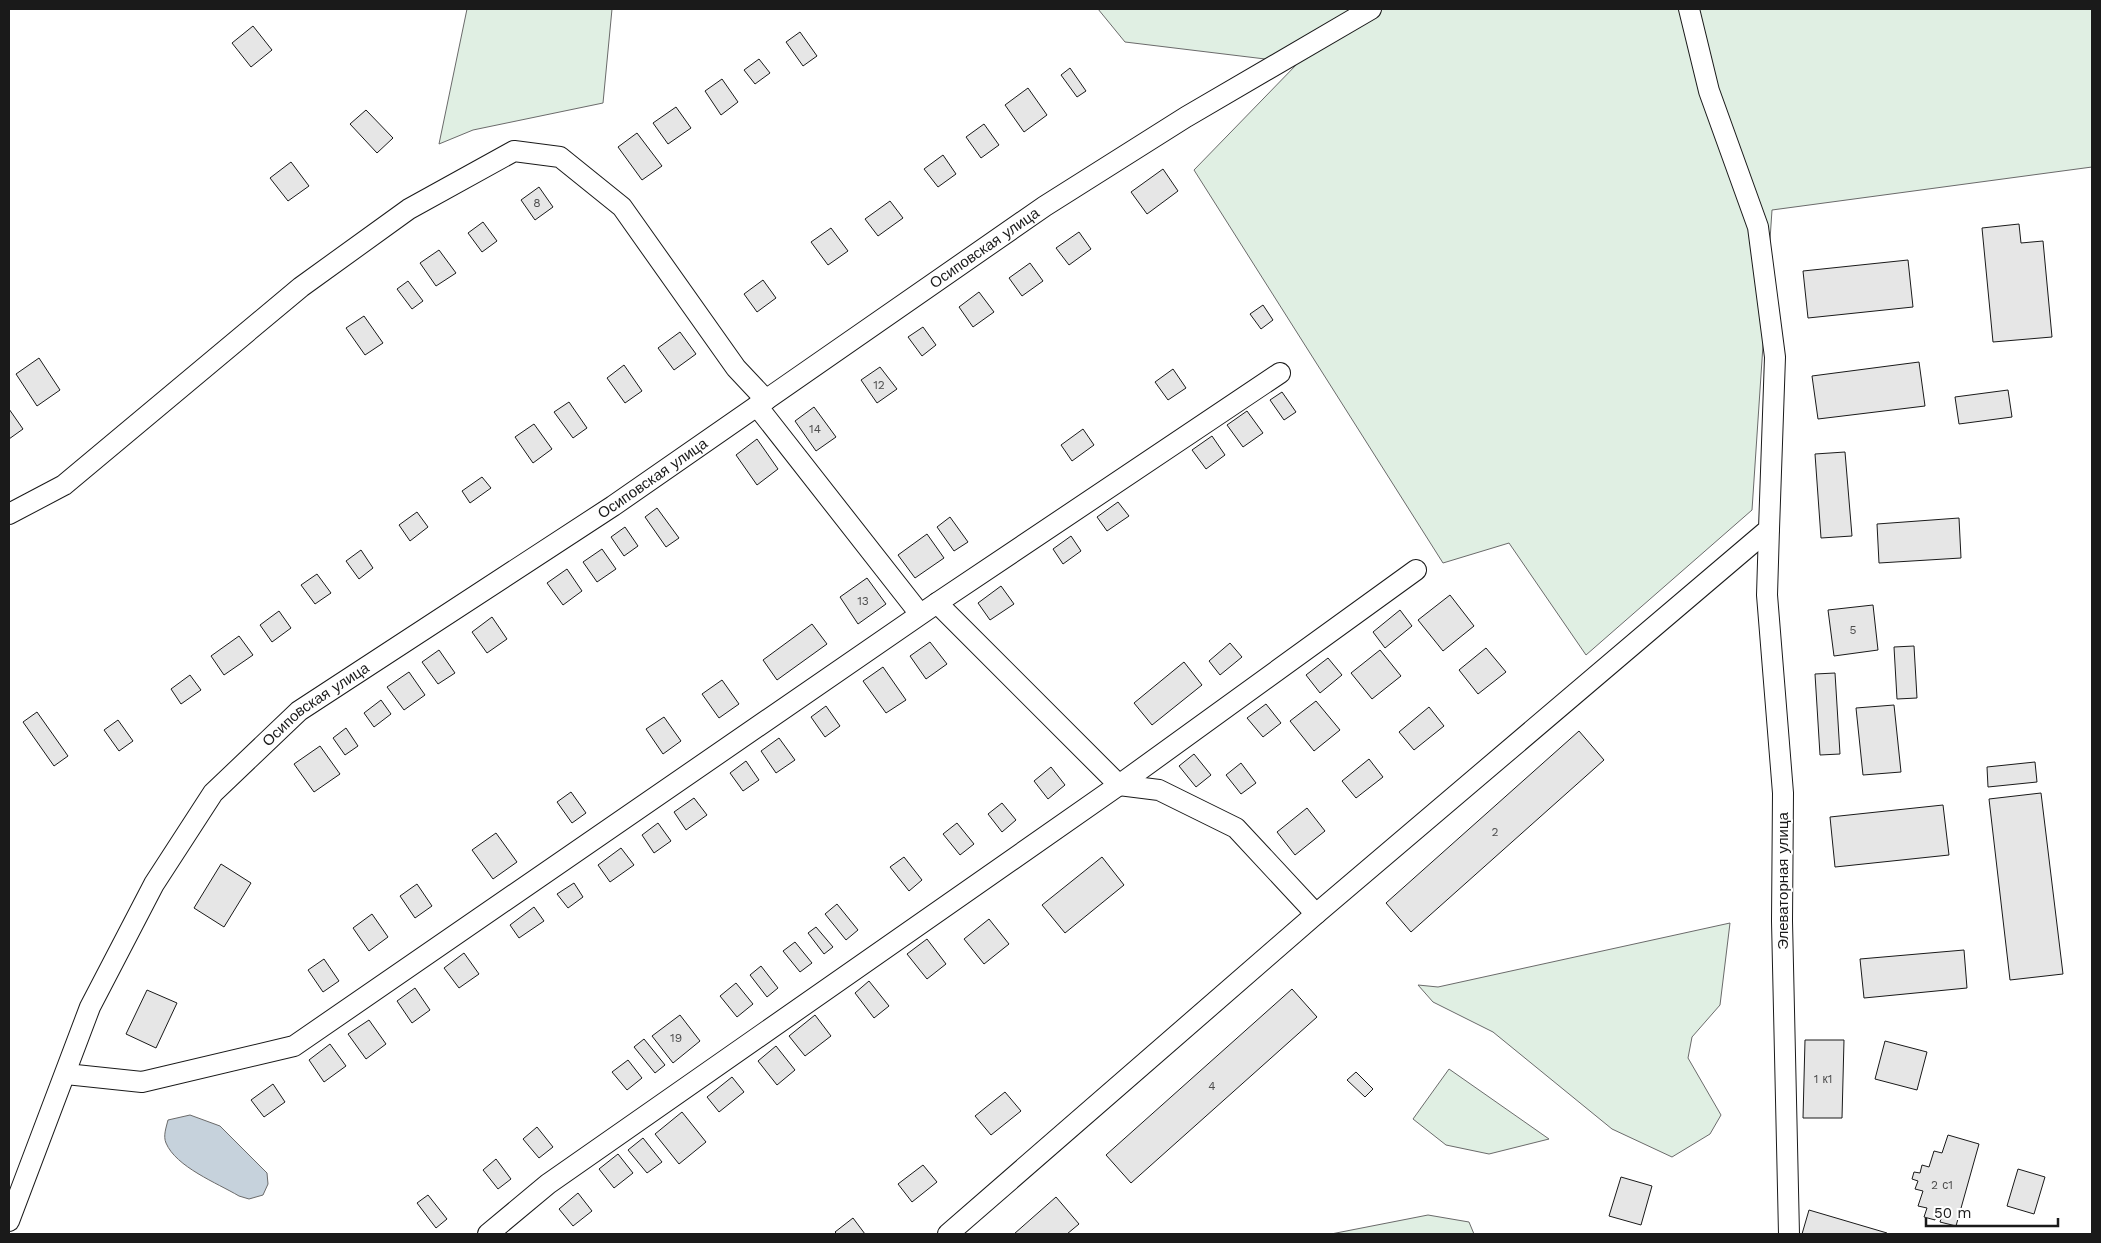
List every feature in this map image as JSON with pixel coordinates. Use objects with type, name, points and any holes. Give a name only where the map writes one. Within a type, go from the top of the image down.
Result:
[{"type":"street","name":"Осиповская улица","points":[[9,1221],[90,1007],[154,884],[213,793],[299,712],[613,506],[1045,206],[1186,118],[1371,9]]},
{"type":"street","name":"Элеваторная улица","points":[[1689,9],[1709,91],[1758,227],[1775,357],[1767,594],[1783,793],[1782,930],[1789,1234]]},
{"type":"street","points":[[9,514],[64,485],[301,286],[409,209],[514,151],[560,157],[622,207],[736,368],[920,614]]},
{"type":"street","points":[[66,1074],[142,1082],[294,1046],[920,614],[1280,373]]},
{"type":"street","points":[[948,1234],[1316,914],[1768,529]]},
{"type":"street","points":[[488,1234],[548,1184],[1120,785],[1416,570]]},
{"type":"street","points":[[937,603],[1120,785],[1159,790],[1236,828],[1316,914]]},
{"type":"green space","points":[[467,9],[612,9],[603,103],[473,130],[439,144]]},
{"type":"green space","points":[[1098,9],[2092,9],[2092,167],[1772,210],[1752,510],[1586,655],[1509,543],[1443,563],[1194,170],[1298,63],[1125,42]]},
{"type":"green space","points":[[1730,923],[1720,1005],[1692,1037],[1688,1058],[1721,1115],[1710,1134],[1672,1157],[1612,1129],[1493,1032],[1433,1002],[1418,985],[1438,987]]},
{"type":"green space","points":[[1449,1069],[1549,1139],[1489,1154],[1446,1145],[1413,1119]]},
{"type":"green space","points":[[1428,1215],[1469,1222],[1474,1234],[1331,1234]]},
{"type":"shaded area","points":[[190,1115],[220,1126],[267,1173],[268,1184],[263,1195],[249,1199],[239,1196],[198,1174],[171,1152],[165,1138],[168,1120]]},
{"type":"building","points":[[253,26],[272,50],[251,67],[232,43]]},
{"type":"building","points":[[800,32],[817,56],[803,66],[786,42]]},
{"type":"building","points":[[759,59],[770,73],[755,84],[744,70]]},
{"type":"building","points":[[1070,68],[1086,91],[1077,97],[1061,75]]},
{"type":"building","points":[[722,79],[738,102],[721,115],[705,91]]},
{"type":"building","points":[[1028,88],[1047,115],[1024,132],[1005,105]]},
{"type":"building","points":[[676,107],[691,128],[668,144],[653,123]]},
{"type":"building","points":[[366,110],[393,138],[377,153],[350,124]]},
{"type":"building","points":[[984,124],[999,145],[981,158],[966,137]]},
{"type":"building","points":[[637,133],[662,166],[642,180],[618,147]]},
{"type":"building","points":[[943,155],[956,174],[938,187],[924,169]]},
{"type":"building","points":[[291,162],[309,186],[288,201],[270,178]]},
{"type":"building","points":[[1163,169],[1178,191],[1147,214],[1131,192]]},
{"type":"building","points":[[539,187],[553,207],[535,220],[521,200]]},
{"type":"building","points":[[890,201],[903,218],[878,236],[865,219]]},
{"type":"building","points":[[483,222],[497,241],[482,252],[468,233]]},
{"type":"building","points":[[2019,224],[2021,243],[2043,241],[2052,337],[1993,342],[1982,228]]},
{"type":"building","points":[[831,228],[848,251],[828,265],[811,242]]},
{"type":"building","points":[[1079,232],[1091,249],[1069,265],[1056,248]]},
{"type":"building","points":[[439,250],[456,273],[436,286],[420,263]]},
{"type":"building","points":[[1908,260],[1913,307],[1808,318],[1803,271]]},
{"type":"building","points":[[1030,263],[1043,281],[1022,296],[1009,278]]},
{"type":"building","points":[[763,280],[776,298],[757,312],[744,294]]},
{"type":"building","points":[[408,281],[423,301],[412,309],[397,289]]},
{"type":"building","points":[[979,292],[994,312],[973,327],[959,307]]},
{"type":"building","points":[[1263,305],[1273,320],[1261,329],[1250,314]]},
{"type":"building","points":[[364,316],[383,343],[365,355],[346,328]]},
{"type":"building","points":[[923,327],[936,345],[922,356],[908,337]]},
{"type":"building","points":[[680,332],[696,354],[674,370],[658,348]]},
{"type":"building","points":[[39,358],[60,390],[37,406],[16,374]]},
{"type":"building","points":[[1919,362],[1925,406],[1818,419],[1812,376]]},
{"type":"building","points":[[624,365],[642,391],[625,403],[607,378]]},
{"type":"building","points":[[880,367],[897,389],[877,403],[861,380]]},
{"type":"building","points":[[1173,369],[1186,388],[1168,400],[1155,382]]},
{"type":"building","points":[[2008,390],[2012,417],[1959,424],[1955,397]]},
{"type":"building","points":[[1282,392],[1296,412],[1284,420],[1270,400]]},
{"type":"building","points":[[569,402],[587,428],[573,438],[554,412]]},
{"type":"building","points":[[814,407],[836,437],[816,451],[795,421]]},
{"type":"building","points":[[9,409],[23,429],[9,439]]},
{"type":"building","points":[[1247,411],[1263,433],[1243,447],[1227,425]]},
{"type":"building","points":[[534,424],[552,449],[533,463],[515,437]]},
{"type":"building","points":[[1083,429],[1094,445],[1072,461],[1061,445]]},
{"type":"building","points":[[1212,436],[1225,455],[1206,469],[1192,450]]},
{"type":"building","points":[[757,439],[778,469],[757,485],[736,455]]},
{"type":"building","points":[[1845,452],[1852,536],[1821,538],[1815,454]]},
{"type":"building","points":[[482,477],[491,488],[470,503],[462,491]]},
{"type":"building","points":[[1118,502],[1129,516],[1107,531],[1097,517]]},
{"type":"building","points":[[657,508],[679,538],[666,547],[645,517]]},
{"type":"building","points":[[417,512],[428,527],[410,541],[399,525]]},
{"type":"building","points":[[950,517],[968,542],[954,551],[937,527]]},
{"type":"building","points":[[1959,518],[1961,558],[1879,563],[1877,524]]},
{"type":"building","points":[[625,527],[638,546],[624,556],[611,537]]},
{"type":"building","points":[[927,534],[944,558],[915,578],[898,555]]},
{"type":"building","points":[[1071,536],[1081,551],[1063,564],[1053,549]]},
{"type":"building","points":[[602,549],[616,569],[597,582],[583,562]]},
{"type":"building","points":[[361,550],[373,568],[359,579],[346,561]]},
{"type":"building","points":[[567,569],[582,591],[563,605],[547,583]]},
{"type":"building","points":[[317,574],[331,593],[315,604],[301,585]]},
{"type":"building","points":[[867,578],[886,604],[858,624],[840,597]]},
{"type":"building","points":[[1001,586],[1014,604],[990,620],[978,603]]},
{"type":"building","points":[[1450,595],[1474,626],[1443,651],[1418,620]]},
{"type":"building","points":[[1873,605],[1878,650],[1834,656],[1828,610]]},
{"type":"building","points":[[1400,610],[1412,626],[1385,648],[1373,632]]},
{"type":"building","points":[[279,611],[291,628],[272,642],[260,625]]},
{"type":"building","points":[[492,617],[507,639],[487,653],[472,632]]},
{"type":"building","points":[[812,624],[827,644],[777,680],[763,660]]},
{"type":"building","points":[[239,636],[253,655],[224,675],[211,656]]},
{"type":"building","points":[[930,642],[947,664],[926,679],[910,656]]},
{"type":"building","points":[[1230,643],[1242,657],[1220,675],[1209,661]]},
{"type":"building","points":[[1914,646],[1917,698],[1897,699],[1894,647]]},
{"type":"building","points":[[1486,648],[1506,672],[1478,694],[1459,670]]},
{"type":"building","points":[[439,650],[455,673],[438,684],[422,662]]},
{"type":"building","points":[[1380,650],[1401,676],[1372,699],[1351,673]]},
{"type":"building","points":[[1328,658],[1342,675],[1320,693],[1306,675]]},
{"type":"building","points":[[1184,662],[1202,685],[1152,725],[1134,703]]},
{"type":"building","points":[[883,667],[906,700],[886,713],[863,681]]},
{"type":"building","points":[[409,672],[425,695],[404,710],[387,687]]},
{"type":"building","points":[[1835,673],[1840,754],[1820,755],[1815,674]]},
{"type":"building","points":[[190,675],[201,690],[181,704],[171,689]]},
{"type":"building","points":[[722,680],[739,704],[719,718],[702,694]]},
{"type":"building","points":[[381,700],[391,714],[374,727],[364,713]]},
{"type":"building","points":[[1316,701],[1340,730],[1314,751],[1290,721]]},
{"type":"building","points":[[1266,704],[1281,723],[1263,737],[1247,718]]},
{"type":"building","points":[[1894,705],[1901,772],[1863,775],[1856,708]]},
{"type":"building","points":[[826,706],[840,726],[825,737],[811,717]]},
{"type":"building","points":[[1429,707],[1444,726],[1414,750],[1399,732]]},
{"type":"building","points":[[37,712],[68,756],[54,766],[23,722]]},
{"type":"building","points":[[664,717],[681,741],[663,754],[646,729]]},
{"type":"building","points":[[118,720],[133,741],[119,751],[104,730]]},
{"type":"building","points":[[346,728],[358,746],[345,755],[333,738]]},
{"type":"building","points":[[1579,731],[1604,760],[1411,932],[1386,903]]},
{"type":"building","points":[[779,738],[795,760],[776,773],[761,751]]},
{"type":"building","points":[[320,746],[340,774],[314,792],[294,764]]},
{"type":"building","points":[[1194,754],[1211,775],[1196,787],[1179,766]]},
{"type":"building","points":[[1369,759],[1383,777],[1356,798],[1342,781]]},
{"type":"building","points":[[746,761],[759,780],[743,791],[730,773]]},
{"type":"building","points":[[2035,762],[2037,782],[1988,787],[1987,767]]},
{"type":"building","points":[[1241,763],[1256,783],[1241,794],[1226,775]]},
{"type":"building","points":[[1051,767],[1065,785],[1048,799],[1034,781]]},
{"type":"building","points":[[571,792],[586,813],[572,823],[557,802]]},
{"type":"building","points":[[2041,793],[2063,974],[2010,980],[1989,799]]},
{"type":"building","points":[[694,798],[707,815],[686,830],[674,812]]},
{"type":"building","points":[[1002,803],[1016,820],[1002,832],[988,814]]},
{"type":"building","points":[[1943,805],[1949,855],[1835,867],[1830,817]]},
{"type":"building","points":[[1307,808],[1325,831],[1295,855],[1277,832]]},
{"type":"building","points":[[658,823],[671,841],[654,853],[642,835]]},
{"type":"building","points":[[957,823],[974,844],[960,855],[943,834]]},
{"type":"building","points":[[496,833],[517,862],[493,879],[472,850]]},
{"type":"building","points":[[621,848],[634,865],[610,882],[598,865]]},
{"type":"building","points":[[904,857],[922,880],[909,891],[890,867]]},
{"type":"building","points":[[1102,857],[1124,885],[1065,933],[1042,905]]},
{"type":"building","points":[[221,864],[251,883],[224,927],[194,908]]},
{"type":"building","points":[[574,883],[583,897],[568,908],[557,894]]},
{"type":"building","points":[[417,884],[432,906],[415,918],[400,896]]},
{"type":"building","points":[[837,904],[858,930],[846,940],[825,914]]},
{"type":"building","points":[[534,907],[544,921],[519,938],[510,925]]},
{"type":"building","points":[[372,914],[388,937],[369,951],[353,928]]},
{"type":"building","points":[[989,919],[1009,944],[984,964],[964,939]]},
{"type":"building","points":[[816,927],[833,947],[824,954],[808,933]]},
{"type":"building","points":[[927,939],[946,964],[927,979],[907,954]]},
{"type":"building","points":[[795,942],[812,963],[800,972],[783,951]]},
{"type":"building","points":[[1964,950],[1967,988],[1864,998],[1860,959]]},
{"type":"building","points":[[464,953],[479,974],[459,988],[444,968]]},
{"type":"building","points":[[324,959],[339,981],[323,992],[308,970]]},
{"type":"building","points":[[761,966],[778,988],[767,997],[750,975]]},
{"type":"building","points":[[869,981],[889,1006],[874,1018],[855,993]]},
{"type":"building","points":[[736,983],[753,1004],[737,1017],[720,996]]},
{"type":"building","points":[[415,988],[430,1010],[412,1023],[397,1001]]},
{"type":"building","points":[[1292,989],[1317,1017],[1131,1183],[1106,1155]]},
{"type":"building","points":[[147,990],[177,1003],[156,1048],[126,1034]]},
{"type":"building","points":[[680,1015],[700,1041],[673,1063],[652,1036]]},
{"type":"building","points":[[815,1015],[831,1036],[805,1056],[789,1036]]},
{"type":"building","points":[[369,1020],[386,1044],[366,1059],[348,1034]]},
{"type":"building","points":[[644,1039],[665,1065],[655,1073],[634,1047]]},
{"type":"building","points":[[1805,1040],[1844,1040],[1842,1118],[1803,1118]]},
{"type":"building","points":[[1885,1041],[1927,1052],[1917,1090],[1875,1079]]},
{"type":"building","points":[[330,1044],[346,1066],[324,1082],[309,1060]]},
{"type":"building","points":[[776,1046],[795,1070],[777,1085],[758,1061]]},
{"type":"building","points":[[628,1060],[642,1078],[627,1090],[612,1072]]},
{"type":"building","points":[[1356,1072],[1373,1089],[1365,1097],[1347,1080]]},
{"type":"building","points":[[732,1077],[744,1092],[719,1112],[707,1097]]},
{"type":"building","points":[[273,1084],[285,1102],[264,1117],[251,1100]]},
{"type":"building","points":[[1005,1092],[1021,1111],[991,1135],[975,1116]]},
{"type":"building","points":[[682,1112],[706,1142],[679,1164],[655,1134]]},
{"type":"building","points":[[537,1127],[553,1147],[539,1158],[523,1139]]},
{"type":"building","points":[[1948,1135],[1979,1144],[1956,1226],[1940,1222],[1941,1219],[1936,1217],[1935,1220],[1924,1217],[1927,1208],[1918,1206],[1923,1191],[1915,1189],[1918,1181],[1912,1179],[1914,1172],[1920,1173],[1922,1165],[1929,1167],[1934,1151],[1942,1153]]},
{"type":"building","points":[[643,1138],[662,1162],[647,1173],[628,1150]]},
{"type":"building","points":[[618,1154],[633,1173],[614,1188],[599,1169]]},
{"type":"building","points":[[496,1159],[511,1179],[498,1189],[483,1170]]},
{"type":"building","points":[[923,1165],[937,1182],[912,1202],[898,1184]]},
{"type":"building","points":[[2018,1169],[2045,1177],[2034,1214],[2007,1206]]},
{"type":"building","points":[[1621,1177],[1652,1186],[1641,1225],[1609,1216]]},
{"type":"building","points":[[578,1193],[592,1211],[573,1226],[559,1209]]},
{"type":"building","points":[[428,1195],[447,1219],[436,1228],[417,1203]]},
{"type":"building","points":[[1056,1197],[1079,1224],[1067,1234],[1014,1234]]},
{"type":"building","points":[[1809,1210],[1887,1233],[1887,1234],[1802,1234]]},
{"type":"building","points":[[853,1218],[865,1234],[837,1234],[835,1232]]}]
